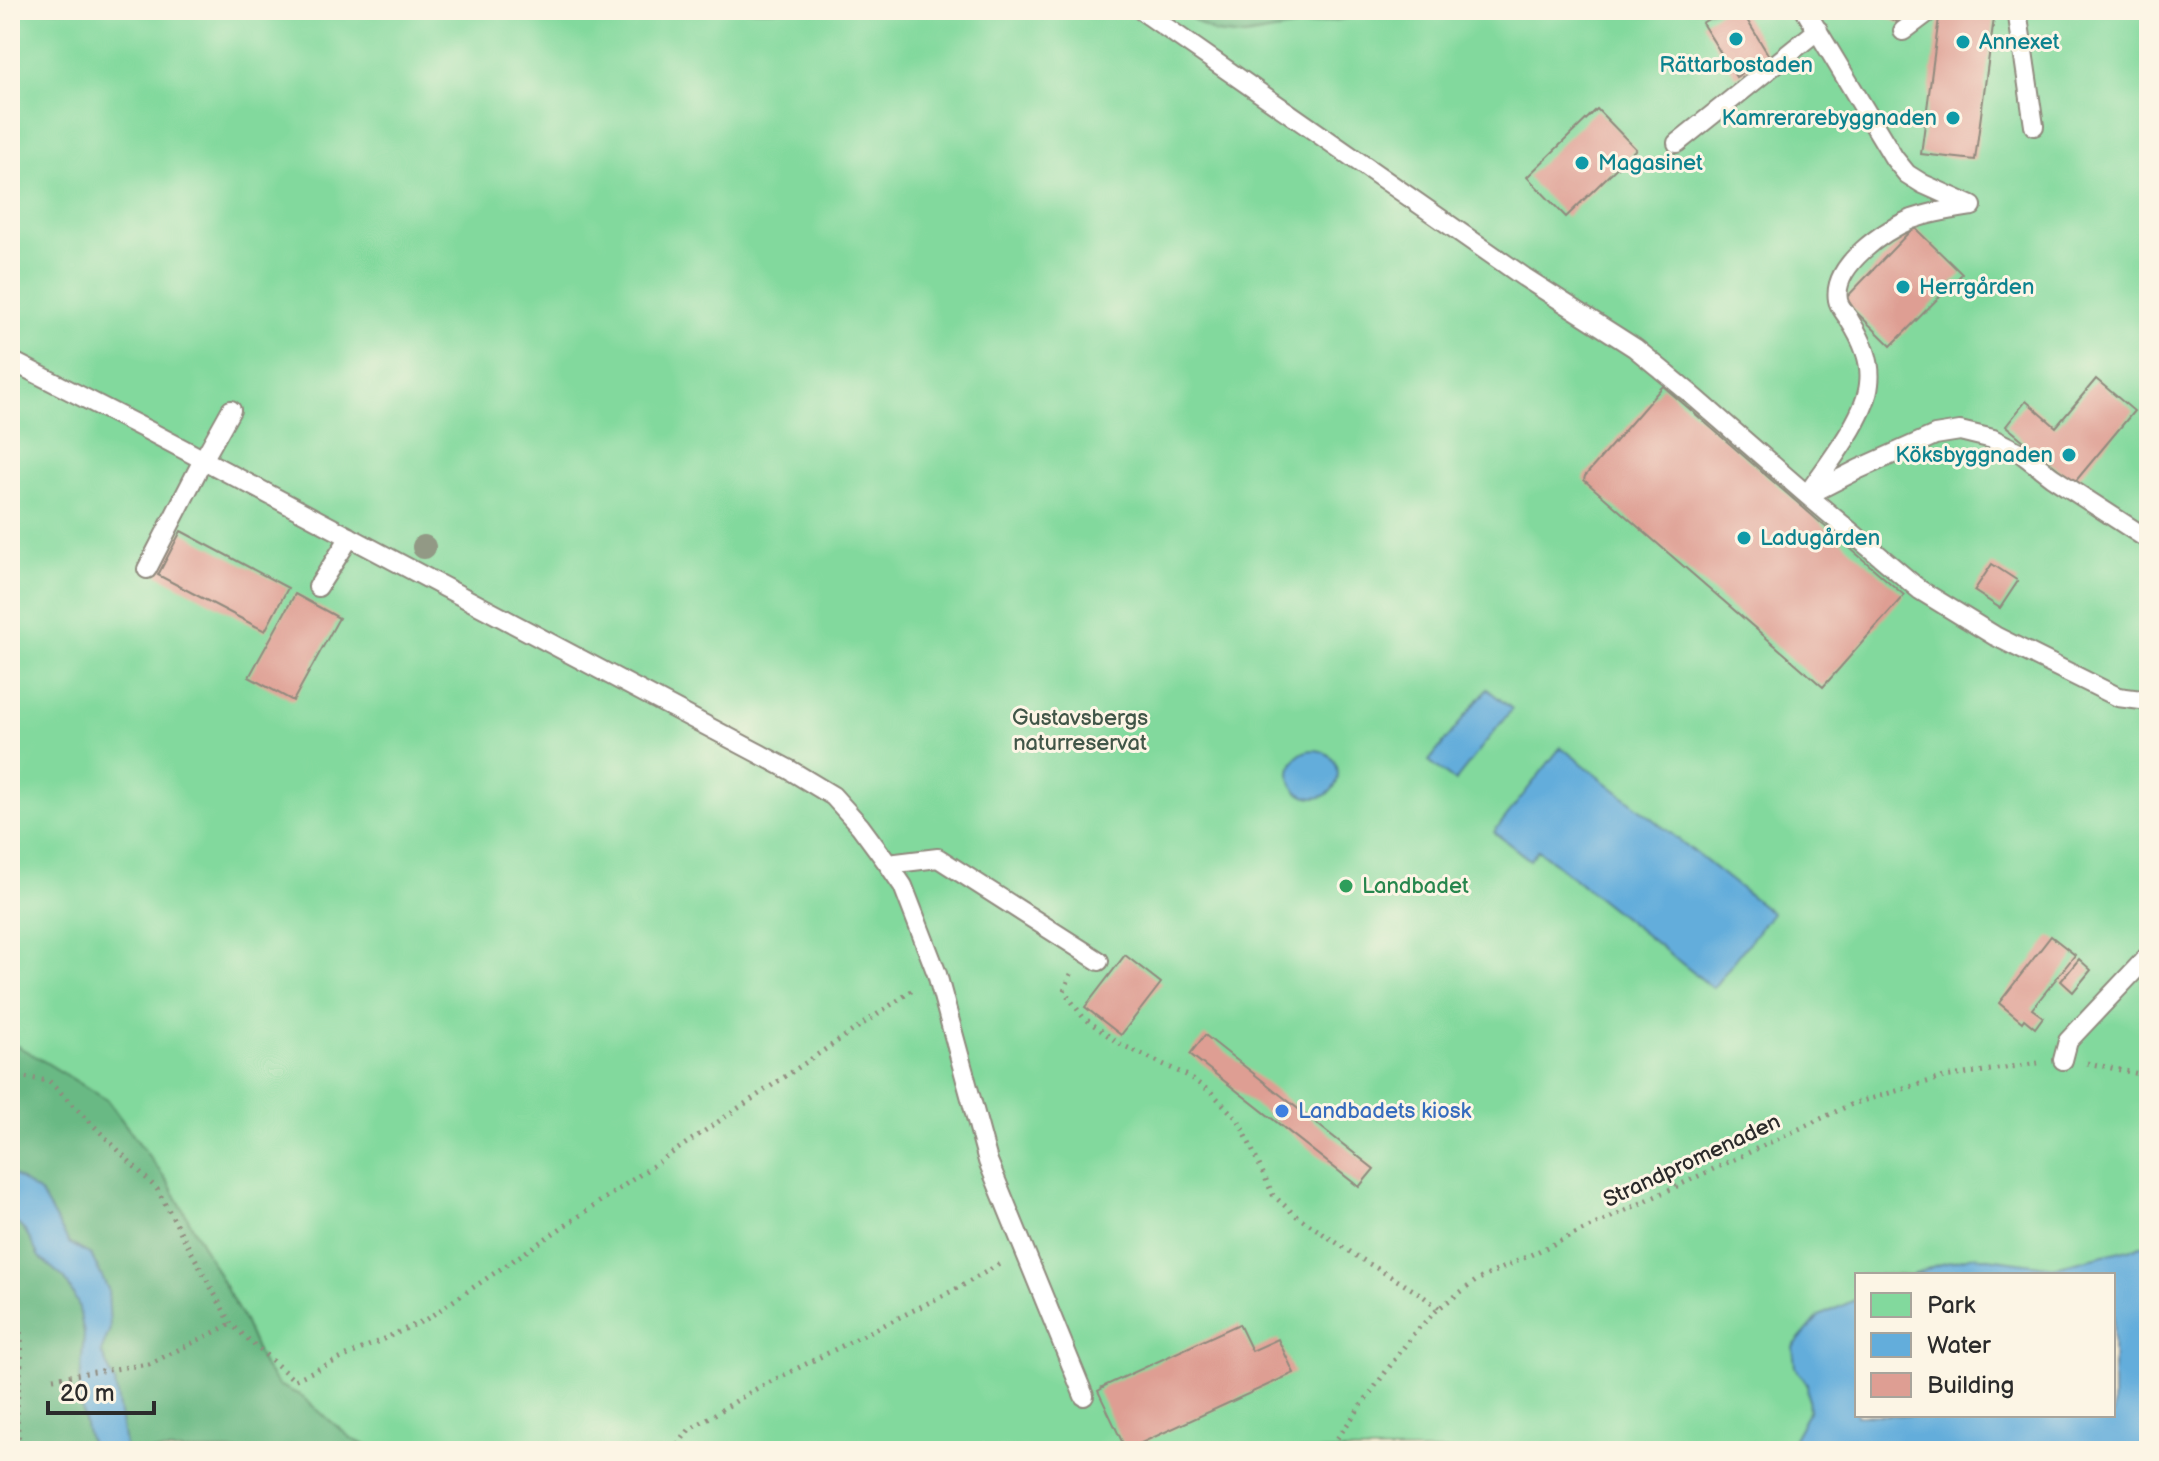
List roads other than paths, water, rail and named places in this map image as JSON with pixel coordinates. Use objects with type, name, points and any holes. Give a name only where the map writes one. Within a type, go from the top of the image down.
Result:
[{"type":"lane","points":[[1141,10],[1524,277],[1635,348],[1920,590],[1995,636],[2118,697],[2149,701]]},
{"type":"lane","points":[[1805,10],[1894,158],[1907,174],[1972,206],[1915,218],[1894,227],[1848,265],[1839,286],[1838,301],[1860,336],[1868,360],[1870,380],[1867,399],[1807,495]]},
{"type":"lane","points":[[1903,31],[1931,10]]},
{"type":"lane","points":[[2017,10],[2034,126]]},
{"type":"lane","points":[[1677,143],[1818,30]]},
{"type":"lane","points":[[10,360],[790,770],[833,796],[860,826],[903,886],[937,974],[988,1161],[1084,1396]]},
{"type":"lane","points":[[147,569],[231,410]]},
{"type":"lane","points":[[1807,495],[1935,435],[1960,431],[1993,439],[2021,453],[2052,477],[2149,540]]},
{"type":"lane","points":[[318,587],[350,537]]},
{"type":"lane","points":[[888,864],[938,858],[1099,961]]},
{"type":"lane","points":[[2063,1060],[2068,1041],[2149,955]]},
{"type":"water","points":[[1487,689],[1512,709],[1455,781],[1429,761]]},
{"type":"water","points":[[1561,747],[1772,913],[1713,988],[1538,850],[1530,860],[1494,832]]},
{"type":"water","points":[[1314,750],[1323,751],[1331,757],[1337,765],[1337,783],[1331,791],[1323,797],[1314,798],[1305,797],[1297,791],[1291,783],[1290,774],[1291,765],[1297,757],[1305,751]]},
{"type":"water","points":[[10,1172],[41,1194],[69,1243],[91,1255],[108,1289],[110,1329],[101,1352],[115,1383],[126,1451],[93,1451],[79,1395],[84,1334],[78,1304],[65,1279],[39,1257],[26,1232],[10,1217]]},
{"type":"water","points":[[2149,1244],[2149,1451],[1787,1451],[1809,1411],[1807,1384],[1795,1367],[1793,1347],[1819,1316],[1855,1300],[1855,1417],[2115,1417],[2115,1273],[1918,1273],[1974,1256],[2055,1267]]},
{"type":"place","name":"Rättarbostaden","points":[[1736,39]]},
{"type":"place","name":"Annexet","points":[[1963,42]]},
{"type":"place","name":"Kamrerarebyggnaden","points":[[1953,118]]},
{"type":"place","name":"Magasinet","points":[[1582,163]]},
{"type":"place","name":"Herrgården","points":[[1903,287]]},
{"type":"place","name":"Köksbyggnaden","points":[[2069,455]]},
{"type":"place","name":"Ladugården","points":[[1744,538]]},
{"type":"place","name":"Landbadet","points":[[1346,886]]},
{"type":"place","name":"Landbadets kiosk","points":[[1282,1111]]},
{"type":"park label","name":"Gustavsbergs naturreservat","points":[[1080,730]]}]
